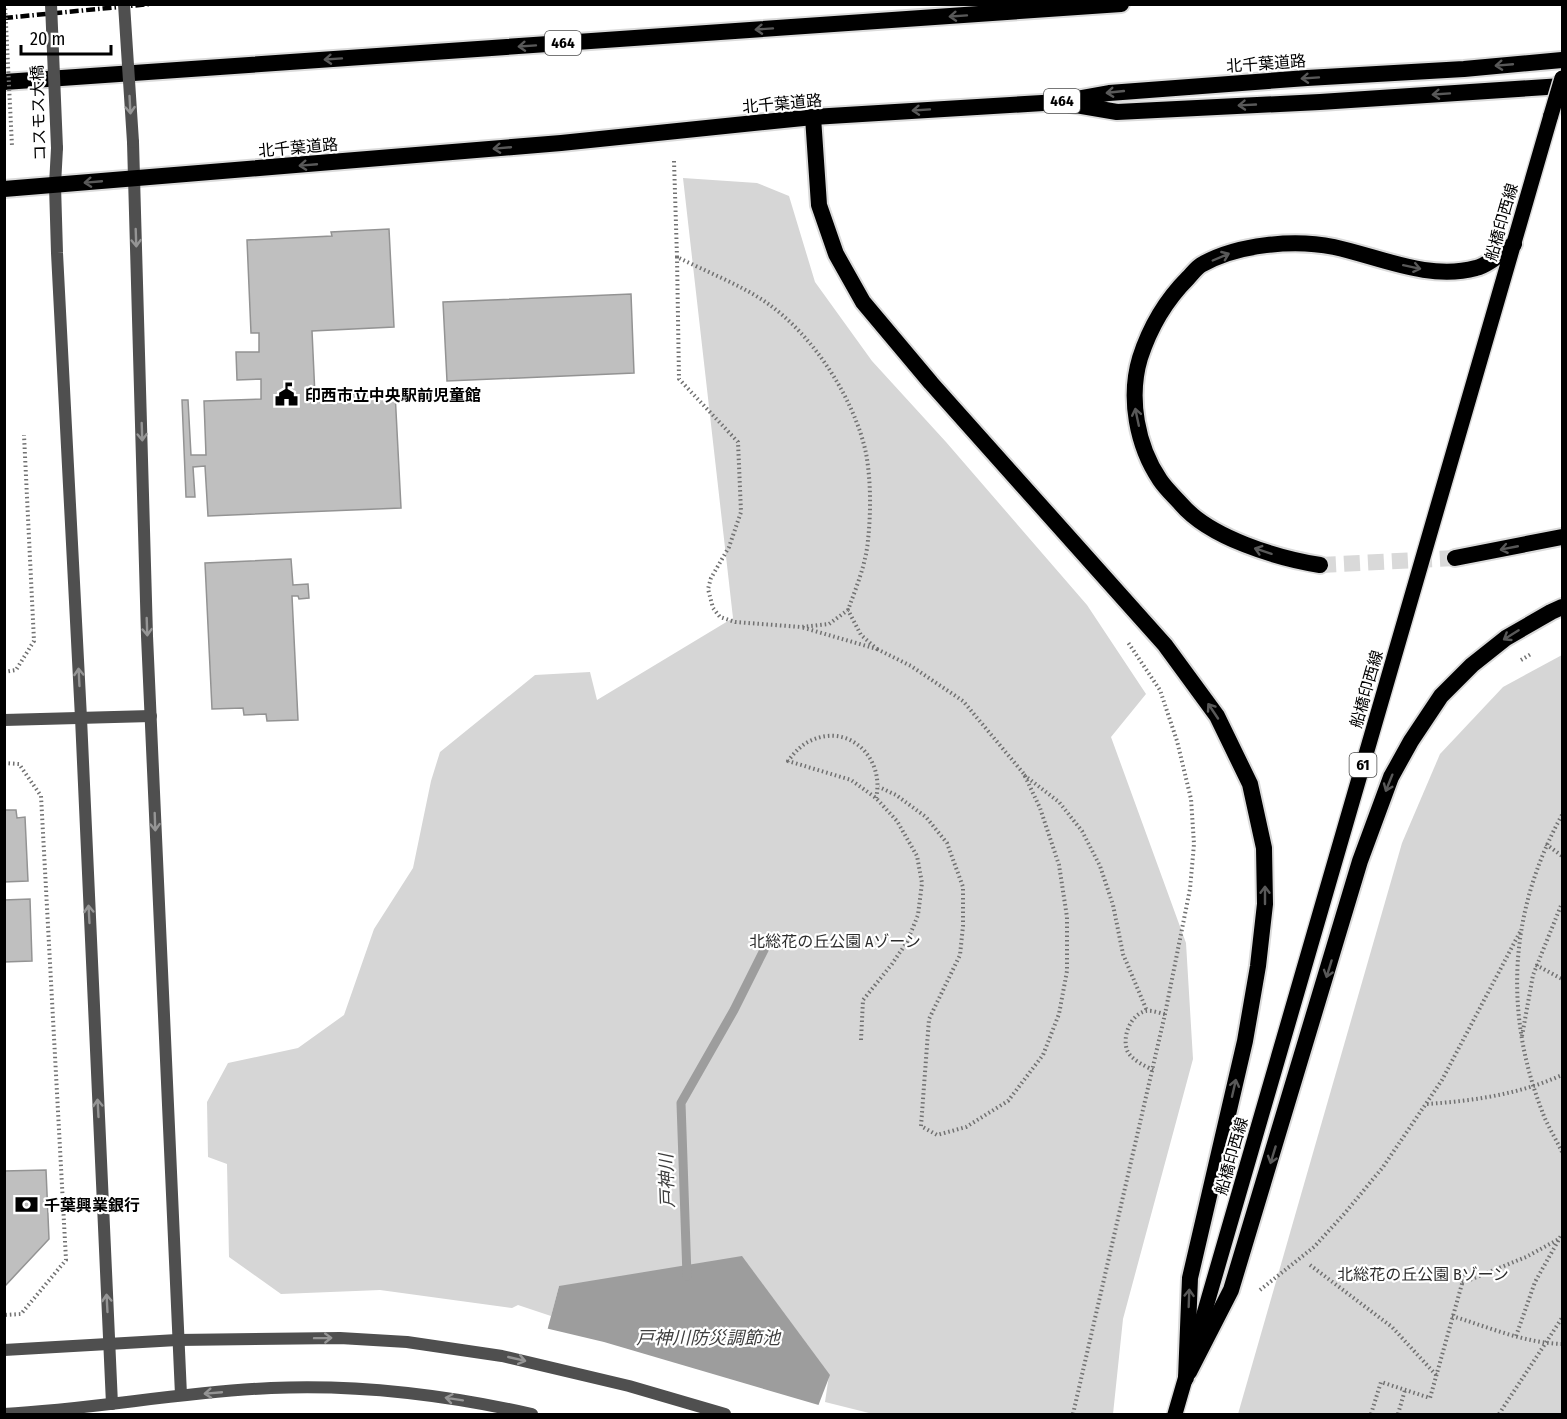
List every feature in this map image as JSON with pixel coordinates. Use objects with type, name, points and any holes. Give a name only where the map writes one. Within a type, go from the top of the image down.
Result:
[{"type":"highway","name":"464","points":[[4,82],[1121,4]]},
{"type":"highway","name":"北千葉道路","points":[[4,189],[561,143],[813,117],[1059,102],[1109,93],[1563,60]]},
{"type":"highway","points":[[1059,102],[1118,112],[1563,86]]},
{"type":"highway","points":[[813,117],[819,205],[836,254],[863,302],[930,383],[1165,645],[1217,716],[1250,784],[1264,848],[1265,904],[1258,966],[1245,1041],[1190,1278],[1186,1378]]},
{"type":"highway","points":[[1320,565],[1256,549],[1222,534],[1187,512],[1160,480],[1143,446],[1134,408],[1137,370],[1147,335],[1172,294],[1200,266],[1236,250],[1285,244],[1332,247],[1435,272],[1477,268],[1514,244]]},
{"type":"highway","points":[[1455,558],[1563,537]]},
{"type":"highway","points":[[1186,1378],[1232,1290],[1360,861],[1391,777],[1411,741],[1442,696],[1473,665],[1506,638],[1563,607]]},
{"type":"main road","name":"船橋印西線","points":[[1175,1414],[1563,78]]},
{"type":"street","name":"コスモス大橋","points":[[51,4],[57,148],[57,253],[112,1404]]},
{"type":"street","points":[[124,4],[134,179],[151,716],[181,1395]]},
{"type":"street","points":[[4,720],[151,716]]},
{"type":"street","points":[[4,1350],[177,1340],[340,1338],[408,1342],[502,1356],[629,1386],[725,1414]]},
{"type":"street","points":[[4,1414],[181,1395],[271,1388],[339,1387],[408,1392],[492,1405],[532,1414]]},
{"type":"path","points":[[5,4],[12,146]]},
{"type":"path","points":[[674,161],[679,379],[738,442],[741,512],[729,547],[711,579],[708,589],[712,608],[720,617],[735,622],[801,627],[829,624],[848,610],[868,543],[871,503],[866,453],[850,408],[828,365],[801,333],[767,303],[677,257]]},
{"type":"path","points":[[4,672],[16,670],[34,642],[24,435]]},
{"type":"path","points":[[848,610],[861,635],[877,650]]},
{"type":"path","points":[[801,627],[877,650],[911,666],[963,701],[1024,774],[1059,802],[1082,831],[1101,866],[1113,905],[1123,954],[1147,1011]]},
{"type":"path","points":[[1073,1414],[1165,1014],[1190,889],[1194,844],[1191,799],[1177,741],[1160,690],[1121,632]]},
{"type":"path","points":[[861,1040],[863,1000],[907,942],[918,915],[922,883],[917,856],[897,821],[876,798],[851,780],[788,761],[800,747],[814,739],[830,736],[845,738],[859,745],[870,757],[877,771],[879,787],[876,798]]},
{"type":"path","points":[[4,763],[19,764],[41,796],[66,1260],[21,1314],[4,1315]]},
{"type":"path","points":[[879,787],[896,795],[926,817],[947,843],[963,887],[960,956],[929,1019],[921,1126],[937,1135],[966,1127],[1008,1101],[1042,1055],[1059,1014],[1067,971],[1067,917],[1059,865],[1040,808],[1024,774]]},
{"type":"path","points":[[1563,815],[1546,844],[1531,885],[1521,930],[1516,977],[1519,1023],[1527,1069],[1543,1113],[1563,1152]]},
{"type":"path","points":[[1546,844],[1563,856]]},
{"type":"path","points":[[1522,1039],[1536,965],[1563,903]]},
{"type":"path","points":[[1260,1290],[1314,1247],[1346,1213],[1383,1167],[1442,1080],[1521,930]]},
{"type":"path","points":[[1536,965],[1563,979]]},
{"type":"path","points":[[1153,1070],[1133,1058],[1127,1050],[1127,1034],[1130,1024],[1137,1015],[1147,1011],[1165,1014]]},
{"type":"path","points":[[1426,1104],[1465,1101],[1534,1086],[1563,1075]]},
{"type":"path","points":[[1462,1283],[1526,1257],[1562,1237]]},
{"type":"path","points":[[1516,1336],[1536,1282],[1562,1237]]},
{"type":"path","points":[[1310,1265],[1392,1327],[1437,1376]]},
{"type":"path","points":[[1371,1414],[1380,1382],[1430,1398],[1465,1273]]},
{"type":"path","points":[[1452,1316],[1546,1344],[1563,1344]]},
{"type":"path","points":[[1499,1414],[1563,1318]]},
{"type":"path","points":[[1398,1414],[1405,1390]]},
{"type":"green space","name":"北総花の丘公園 Aゾーン","points":[[683,178],[757,183],[789,196],[815,282],[872,361],[946,442],[1087,605],[1146,694],[1111,737],[1186,943],[1193,1059],[1123,1319],[1113,1414],[873,1414],[825,1402],[829,1375],[559,1286],[551,1316],[518,1305],[512,1308],[380,1290],[281,1294],[229,1257],[227,1164],[208,1157],[207,1102],[228,1063],[298,1048],[344,1015],[374,929],[413,868],[431,781],[440,752],[535,675],[590,672],[597,700],[733,618]]},
{"type":"green space","name":"北総花の丘公園 Bゾーン","points":[[1562,655],[1562,1414],[1238,1414],[1402,843],[1440,754],[1503,687]]},
{"type":"water","name":"戸神川防災調節池","points":[[742,1256],[830,1375],[815,1414],[525,1414],[559,1286]]},
{"type":"pier","points":[[545,1328],[604,1342],[822,1406],[819,1414],[522,1414]]},
{"type":"building","points":[[389,229],[394,327],[312,331],[315,396],[395,392],[401,508],[208,516],[205,466],[193,467],[195,497],[186,497],[182,400],[188,400],[191,455],[206,455],[204,401],[261,399],[261,379],[237,380],[236,352],[259,352],[259,333],[251,333],[247,240],[332,236],[331,232]]},
{"type":"building","points":[[631,294],[634,373],[447,381],[443,302]]},
{"type":"building","points":[[291,559],[293,585],[308,584],[309,598],[299,599],[298,596],[292,596],[298,720],[267,721],[266,714],[244,715],[243,708],[212,709],[205,563]]},
{"type":"building","points":[[4,810],[16,810],[17,818],[25,817],[28,881],[4,882]]},
{"type":"building","points":[[30,899],[32,961],[4,962],[4,900]]},
{"type":"building","name":"千葉興業銀行","points":[[46,1170],[49,1239],[4,1287],[4,1171]]},
{"type":"waterway","name":"戸神川","points":[[687,1276],[681,1103],[734,1010],[769,940]]},
{"type":"tunnel","points":[[1320,565],[1455,558]]},
{"type":"railway","points":[[4,18],[150,4]]},
{"type":"place","name":"印西市立中央駅前児童館","points":[[287,395]]},
{"type":"place","name":"千葉興業銀行","points":[[26,1205]]}]
